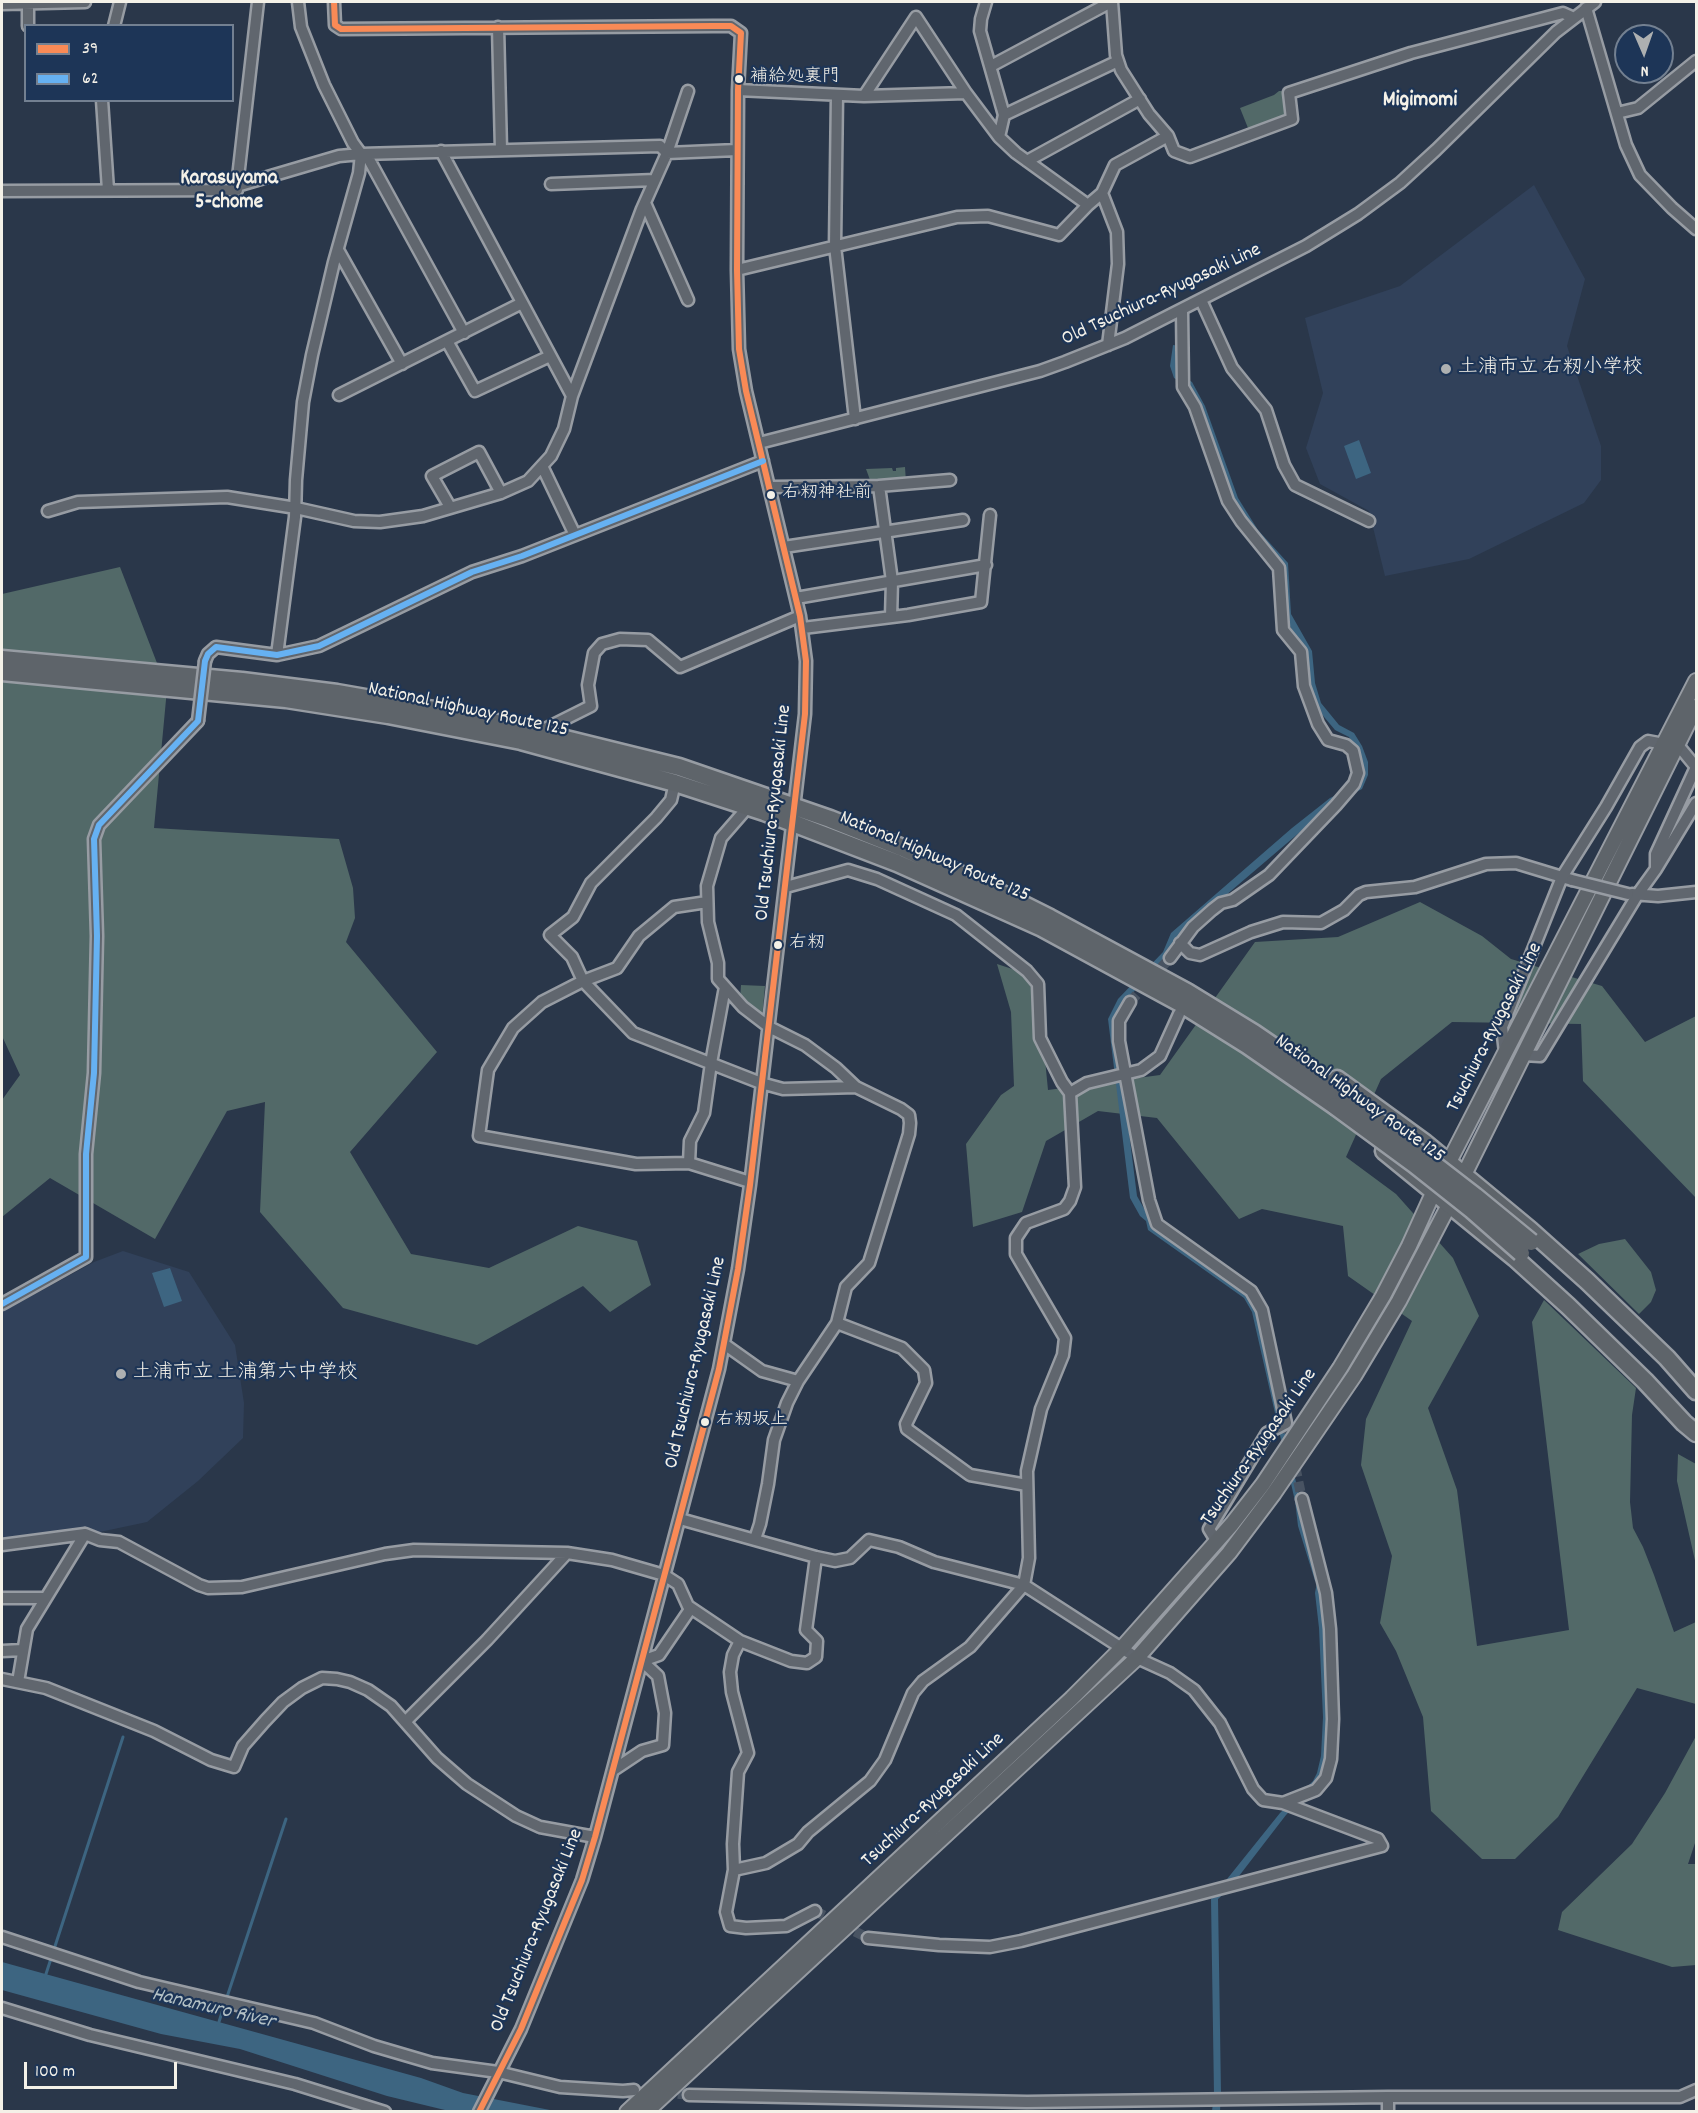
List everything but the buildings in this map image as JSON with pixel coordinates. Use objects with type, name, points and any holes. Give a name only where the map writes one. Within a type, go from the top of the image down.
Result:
[{"type":"highway","name":"National Highway Route 125","points":[[2,659],[242,681],[337,693],[440,711],[539,732],[679,767],[794,815],[1042,928],[1103,953],[1247,1045],[1339,1100],[1472,1210],[1526,1247],[1638,1343],[1696,1405]]},
{"type":"highway","name":"National Highway Route 125","points":[[2,672],[266,697],[378,713],[521,741],[675,783],[748,807],[794,815]]},
{"type":"highway","points":[[1103,953],[1179,1014],[1272,1071],[1376,1145],[1450,1203],[1559,1298],[1696,1433]]},
{"type":"highway","points":[[1103,953],[1187,982],[1236,1011],[1382,1110],[1463,1174],[1587,1281],[1667,1358],[1696,1391]]},
{"type":"highway","name":"National Highway Route 125","points":[[1526,1247],[1632,1354],[1696,1423]]},
{"type":"main road","name":"Tsuchiura-Ryugasaki Line","points":[[646,2112],[1137,1658],[1229,1553],[1274,1492],[1348,1386],[1399,1301],[1450,1203],[1523,1055],[1670,744],[1696,681]]},
{"type":"main road","name":"Tsuchiura-Ryugasaki Line","points":[[627,2112],[638,2094],[1048,1722],[1122,1648],[1217,1542],[1263,1484],[1340,1368],[1383,1296],[1505,1053],[1670,744],[1696,707]]},
{"type":"street","points":[[2,4],[85,2]]},
{"type":"street","points":[[114,24],[120,2]]},
{"type":"street","points":[[2,191],[237,190],[258,2]]},
{"type":"street","points":[[298,2],[301,27],[324,85],[353,143],[364,154],[464,333]]},
{"type":"street","points":[[334,2],[335,25],[341,29],[731,26],[737,29],[742,38],[737,150],[739,349],[746,391],[759,443]]},
{"type":"street","points":[[986,2],[980,30],[1004,115],[999,137]]},
{"type":"street","points":[[991,66],[1112,2],[1116,56],[1121,70],[1168,136],[1174,151],[1190,158],[1292,119],[1289,93],[1411,53],[1563,13],[1572,17]]},
{"type":"street","points":[[28,3],[28,24]]},
{"type":"street","points":[[1591,5],[1626,145],[1640,175],[1696,229]]},
{"type":"street","name":"Old Tsuchiura-Ryugasaki Line","points":[[478,2112],[521,2029],[582,1880],[596,1837],[724,1344],[738,1269],[786,887],[806,686],[803,628],[759,443],[1040,371],[1108,345],[1306,246],[1359,214],[1400,183],[1572,17],[1591,5]]},
{"type":"street","points":[[864,96],[916,17],[966,93],[999,137],[1027,161],[1088,205]]},
{"type":"street","points":[[498,27],[501,150]]},
{"type":"street","points":[[1004,115],[1118,61]]},
{"type":"street","points":[[1617,113],[1638,108],[1696,61]]},
{"type":"street","points":[[738,90],[864,96],[966,93]]},
{"type":"street","points":[[48,511],[78,502],[227,497],[296,508],[354,521],[380,522],[423,516],[501,493],[528,481],[550,456],[564,429],[572,396],[645,203],[667,153],[688,92]]},
{"type":"street","points":[[837,95],[835,246],[855,419]]},
{"type":"street","points":[[1027,161],[1140,99]]},
{"type":"street","points":[[102,102],[108,190]]},
{"type":"street","points":[[737,270],[971,215],[988,216],[1059,235],[1102,193],[1115,165],[1168,136]]},
{"type":"street","points":[[237,186],[339,156],[364,154],[660,146],[667,153],[737,150]]},
{"type":"street","points":[[441,151],[572,396]]},
{"type":"street","points":[[277,655],[296,508],[296,480],[303,402],[312,355],[364,154]]},
{"type":"street","points":[[551,184],[655,180]]},
{"type":"street","points":[[1102,193],[1117,232],[1118,264],[1108,345]]},
{"type":"street","points":[[645,203],[688,300]]},
{"type":"street","points":[[338,250],[402,364]]},
{"type":"street","points":[[1202,300],[1232,368],[1266,410],[1284,465],[1295,485],[1369,521]]},
{"type":"street","points":[[339,395],[522,303]]},
{"type":"street","points":[[1170,958],[1193,927],[1212,910],[1221,903],[1233,900],[1269,875],[1336,805],[1354,784],[1358,772],[1353,751],[1346,745],[1328,740],[1318,723],[1304,686],[1301,652],[1283,630],[1279,568],[1240,521],[1228,501],[1195,408],[1183,387],[1182,310]]},
{"type":"street","points":[[447,341],[475,391],[550,356]]},
{"type":"street","points":[[450,507],[432,476],[479,452],[501,493]]},
{"type":"street","points":[[2,1304],[86,1257],[86,1154],[94,1073],[97,936],[94,839],[99,825],[198,721],[205,661],[208,654],[216,647],[277,655],[319,646],[472,572],[522,556],[763,461]]},
{"type":"street","points":[[542,466],[576,535]]},
{"type":"street","points":[[770,487],[879,486],[950,480]]},
{"type":"street","points":[[879,486],[892,581],[891,617]]},
{"type":"street","points":[[803,628],[891,617],[981,602],[990,516]]},
{"type":"street","points":[[784,547],[963,520]]},
{"type":"street","points":[[796,598],[986,565]]},
{"type":"street","points":[[539,732],[591,706],[588,684],[594,653],[602,644],[620,639],[648,640],[680,667],[800,616]]},
{"type":"street","points":[[1505,1053],[1502,1027],[1567,878],[1640,747],[1648,741],[1670,744],[1696,766],[1656,854],[1656,869]]},
{"type":"street","points":[[675,783],[671,800],[591,883],[573,917],[550,935],[572,957],[583,981],[633,1033],[761,1083],[783,1089],[856,1087]]},
{"type":"street","points":[[1523,1055],[1540,1056],[1633,894],[1656,869],[1696,803]]},
{"type":"street","points":[[748,807],[721,838],[707,886],[708,922],[718,963],[718,979],[743,1007],[769,1027],[804,1045],[836,1068],[856,1087],[901,1109],[909,1115],[910,1123],[909,1134],[869,1263],[846,1287],[837,1323],[786,1403],[774,1440],[768,1484],[755,1539]]},
{"type":"street","points":[[1180,943],[1190,953],[1200,955],[1251,932],[1283,922],[1322,922],[1366,892],[1416,887],[1486,864],[1516,863],[1633,894],[1658,896],[1696,892]]},
{"type":"street","points":[[734,1870],[766,1863],[798,1844],[808,1832],[870,1781],[885,1760],[913,1693],[924,1681],[970,1647],[1024,1585],[1029,1558],[1027,1472],[1041,1409],[1063,1355],[1065,1338],[1016,1254],[1016,1238],[1026,1223],[1064,1209],[1075,1187],[1070,1093],[1062,1083],[1040,1038],[1038,984],[1027,971],[956,915],[877,879],[848,870],[786,887]]},
{"type":"street","points":[[707,902],[674,907],[639,936],[616,968],[583,981],[542,1002],[513,1028],[488,1070],[479,1136],[636,1164],[689,1162],[750,1182]]},
{"type":"street","points":[[689,1162],[690,1141],[704,1113],[725,987]]},
{"type":"street","points":[[1130,1002],[1119,1021],[1119,1041],[1149,1200],[1157,1224],[1251,1291],[1262,1310],[1286,1423],[1267,1433],[1209,1528],[1217,1542]]},
{"type":"street","points":[[1070,1093],[1087,1083],[1142,1070],[1160,1056],[1179,1014]]},
{"type":"street","points":[[837,1323],[902,1348],[924,1370],[926,1383],[906,1424],[907,1429],[970,1475],[1027,1485]]},
{"type":"street","points":[[724,1344],[762,1371],[798,1382]]},
{"type":"street","points":[[1283,1803],[1316,1790],[1326,1778],[1331,1759],[1333,1719],[1326,1593],[1302,1499]]},
{"type":"street","points":[[680,1519],[836,1561],[850,1558],[870,1540],[899,1547],[934,1562],[1024,1585],[1137,1658],[1170,1673],[1194,1690],[1220,1723],[1253,1789],[1263,1800],[1283,1803],[1378,1839],[1382,1846],[990,1947],[868,1938]]},
{"type":"street","points":[[2,1545],[85,1534],[100,1540],[119,1542],[208,1588],[242,1587],[385,1554],[414,1550],[567,1553],[612,1560],[664,1575],[678,1584],[691,1608],[740,1641],[791,1662],[807,1663],[816,1657],[817,1641],[806,1630],[816,1557]]},
{"type":"street","points":[[18,1682],[27,1629],[85,1534]]},
{"type":"street","points":[[405,1722],[487,1640],[567,1553]]},
{"type":"street","points":[[2,1598],[44,1598]]},
{"type":"street","points":[[615,1769],[642,1751],[663,1745],[665,1713],[658,1676],[642,1661],[659,1655],[691,1608]]},
{"type":"street","points":[[740,1641],[733,1655],[730,1672],[732,1692],[748,1754],[738,1772],[733,1844],[734,1870],[726,1912],[730,1926],[786,1926],[815,1911]]},
{"type":"street","points":[[2,1651],[23,1650]]},
{"type":"street","points":[[2,1679],[46,1688],[154,1731],[211,1760],[234,1767],[243,1746],[282,1702],[321,1678],[350,1682],[368,1690],[391,1706],[444,1764],[467,1784],[516,1816],[540,1827],[596,1837]]},
{"type":"street","points":[[2,1937],[139,1982],[314,2024],[432,2063],[560,2087],[638,2094]]},
{"type":"street","points":[[2,2007],[90,2035],[295,2084],[385,2112]]},
{"type":"street","points":[[689,2094],[1027,2107],[1388,2097],[1680,2097],[1696,2090]]},
{"type":"street","points":[[1388,2097],[1389,2112]]},
{"type":"shaded area","name":"土浦市立 右籾小学校","points":[[1534,185],[1585,279],[1567,346],[1601,446],[1601,480],[1584,503],[1469,559],[1385,576],[1369,511],[1320,484],[1306,448],[1323,393],[1305,318],[1400,286]]},
{"type":"shaded area","points":[[1173,345],[1180,346],[1176,365],[1181,375],[1192,382],[1205,406],[1238,498],[1258,530],[1288,563],[1291,614],[1312,651],[1315,683],[1321,703],[1339,725],[1354,733],[1368,762],[1368,775],[1362,789],[1334,803],[1177,937],[1168,956],[1123,1003],[1115,1021],[1137,1196],[1146,1212],[1249,1293],[1259,1311],[1305,1524],[1320,1576],[1327,1628],[1330,1718],[1327,1758],[1323,1776],[1286,1815],[1229,1889],[1218,1899],[1220,2111],[1212,2111],[1214,2095],[1211,1899],[1280,1813],[1313,1781],[1317,1773],[1321,1756],[1323,1717],[1315,1593],[1317,1582],[1298,1526],[1295,1501],[1252,1312],[1244,1298],[1148,1230],[1146,1221],[1140,1216],[1130,1198],[1108,1019],[1118,999],[1163,952],[1171,933],[1292,828],[1330,798],[1357,785],[1356,749],[1349,737],[1335,730],[1314,705],[1308,685],[1305,652],[1284,616],[1282,566],[1231,501],[1186,385],[1174,378],[1170,366]]},
{"type":"shaded area","points":[[1359,440],[1371,473],[1356,479],[1344,446]]},
{"type":"shaded area","name":"土浦市立 土浦第六中学校","points":[[123,1251],[189,1272],[235,1345],[244,1403],[243,1438],[198,1481],[147,1522],[95,1533],[2,1545],[2,1312],[94,1262]]},
{"type":"shaded area","points":[[170,1268],[182,1301],[164,1307],[152,1273]]},
{"type":"shaded area","points":[[2,1962],[421,2078],[463,2093],[555,2111],[449,2111],[387,2096],[240,2049],[161,2034],[2,1990]]},
{"type":"green space","points":[[1279,91],[1286,91],[1288,117],[1248,128],[1240,108]]},
{"type":"green space","points":[[905,467],[906,482],[870,480],[866,469],[892,468],[896,471],[896,468]]},
{"type":"green space","points":[[120,567],[167,689],[154,828],[339,839],[353,888],[355,918],[346,942],[437,1052],[350,1152],[411,1254],[489,1268],[578,1226],[637,1241],[651,1285],[610,1312],[583,1286],[477,1345],[343,1308],[260,1212],[265,1102],[227,1111],[155,1239],[50,1178],[2,1217],[2,1100],[20,1075],[2,1036],[2,594]]},
{"type":"green space","points":[[1420,902],[1482,936],[1511,959],[1602,986],[1645,1042],[1696,1016],[1696,1198],[1583,1081],[1581,1024],[1452,1022],[1381,1079],[1346,1157],[1396,1194],[1453,1258],[1479,1316],[1428,1408],[1457,1490],[1477,1646],[1569,1630],[1532,1322],[1544,1300],[1636,1388],[1632,1415],[1630,1502],[1633,1528],[1643,1547],[1674,1632],[1696,1622],[1696,1704],[1637,1688],[1558,1817],[1515,1859],[1482,1859],[1431,1811],[1423,1717],[1396,1651],[1380,1623],[1392,1556],[1361,1465],[1366,1419],[1412,1321],[1348,1276],[1343,1226],[1262,1209],[1239,1219],[1157,1118],[1098,1111],[1046,1141],[1022,1212],[973,1227],[966,1144],[1001,1095],[1014,1086],[1011,1012],[997,964],[1037,977],[1048,1090],[1160,1075],[1255,942],[1338,937]]},
{"type":"green space","points":[[741,985],[765,986],[762,1018],[740,1000]]},
{"type":"green space","points":[[1625,1239],[1651,1272],[1656,1290],[1651,1302],[1639,1314],[1578,1254],[1599,1244]]},
{"type":"green space","points":[[1678,1454],[1696,1464],[1696,1565],[1677,1481]]},
{"type":"green space","points":[[1696,1736],[1696,1840],[1688,1864],[1696,1864],[1696,1965],[1672,1967],[1558,1930],[1562,1912],[1632,1844],[1665,1793]]},
{"type":"waterway","points":[[45,1977],[123,1737]]},
{"type":"waterway","name":"Hanamuro River","points":[[226,2000],[286,1819]]},
{"type":"waterway","name":"Hanamuro River","points":[[218,2025],[224,2006]]},
{"type":"tunnel","points":[[1130,1002],[1170,958]]},
{"type":"tunnel","points":[[1286,1423],[1302,1499]]},
{"type":"tunnel","points":[[815,1911],[868,1938]]},
{"type":"tunnel","points":[[663,2092],[689,2095]]},
{"type":"transit line","name":"39","points":[[334,2],[335,25],[341,29],[731,26],[741,33],[738,90],[739,349],[746,391],[800,616],[806,661],[805,714],[750,1185],[738,1269],[719,1369],[582,1880],[521,2029],[479,2112]]},
{"type":"transit line","name":"62","points":[[2,1304],[86,1257],[86,1154],[94,1073],[97,936],[94,839],[99,825],[198,721],[205,661],[208,654],[216,647],[277,655],[319,646],[472,572],[522,556],[763,461]]},
{"type":"place","name":"補給処裏門","points":[[739,79]]},
{"type":"place","name":"土浦市立 右籾小学校","points":[[1446,369]]},
{"type":"place","name":"右籾神社前","points":[[771,495]]},
{"type":"place","name":"右籾","points":[[778,945]]},
{"type":"place","name":"土浦市立 土浦第六中学校","points":[[121,1374]]},
{"type":"place","name":"右籾坂上","points":[[705,1422]]},
{"type":"district","name":"Migimomi","points":[[1420,102]]},
{"type":"district","name":"Karasuyama 5-chome","points":[[229,192]]}]
